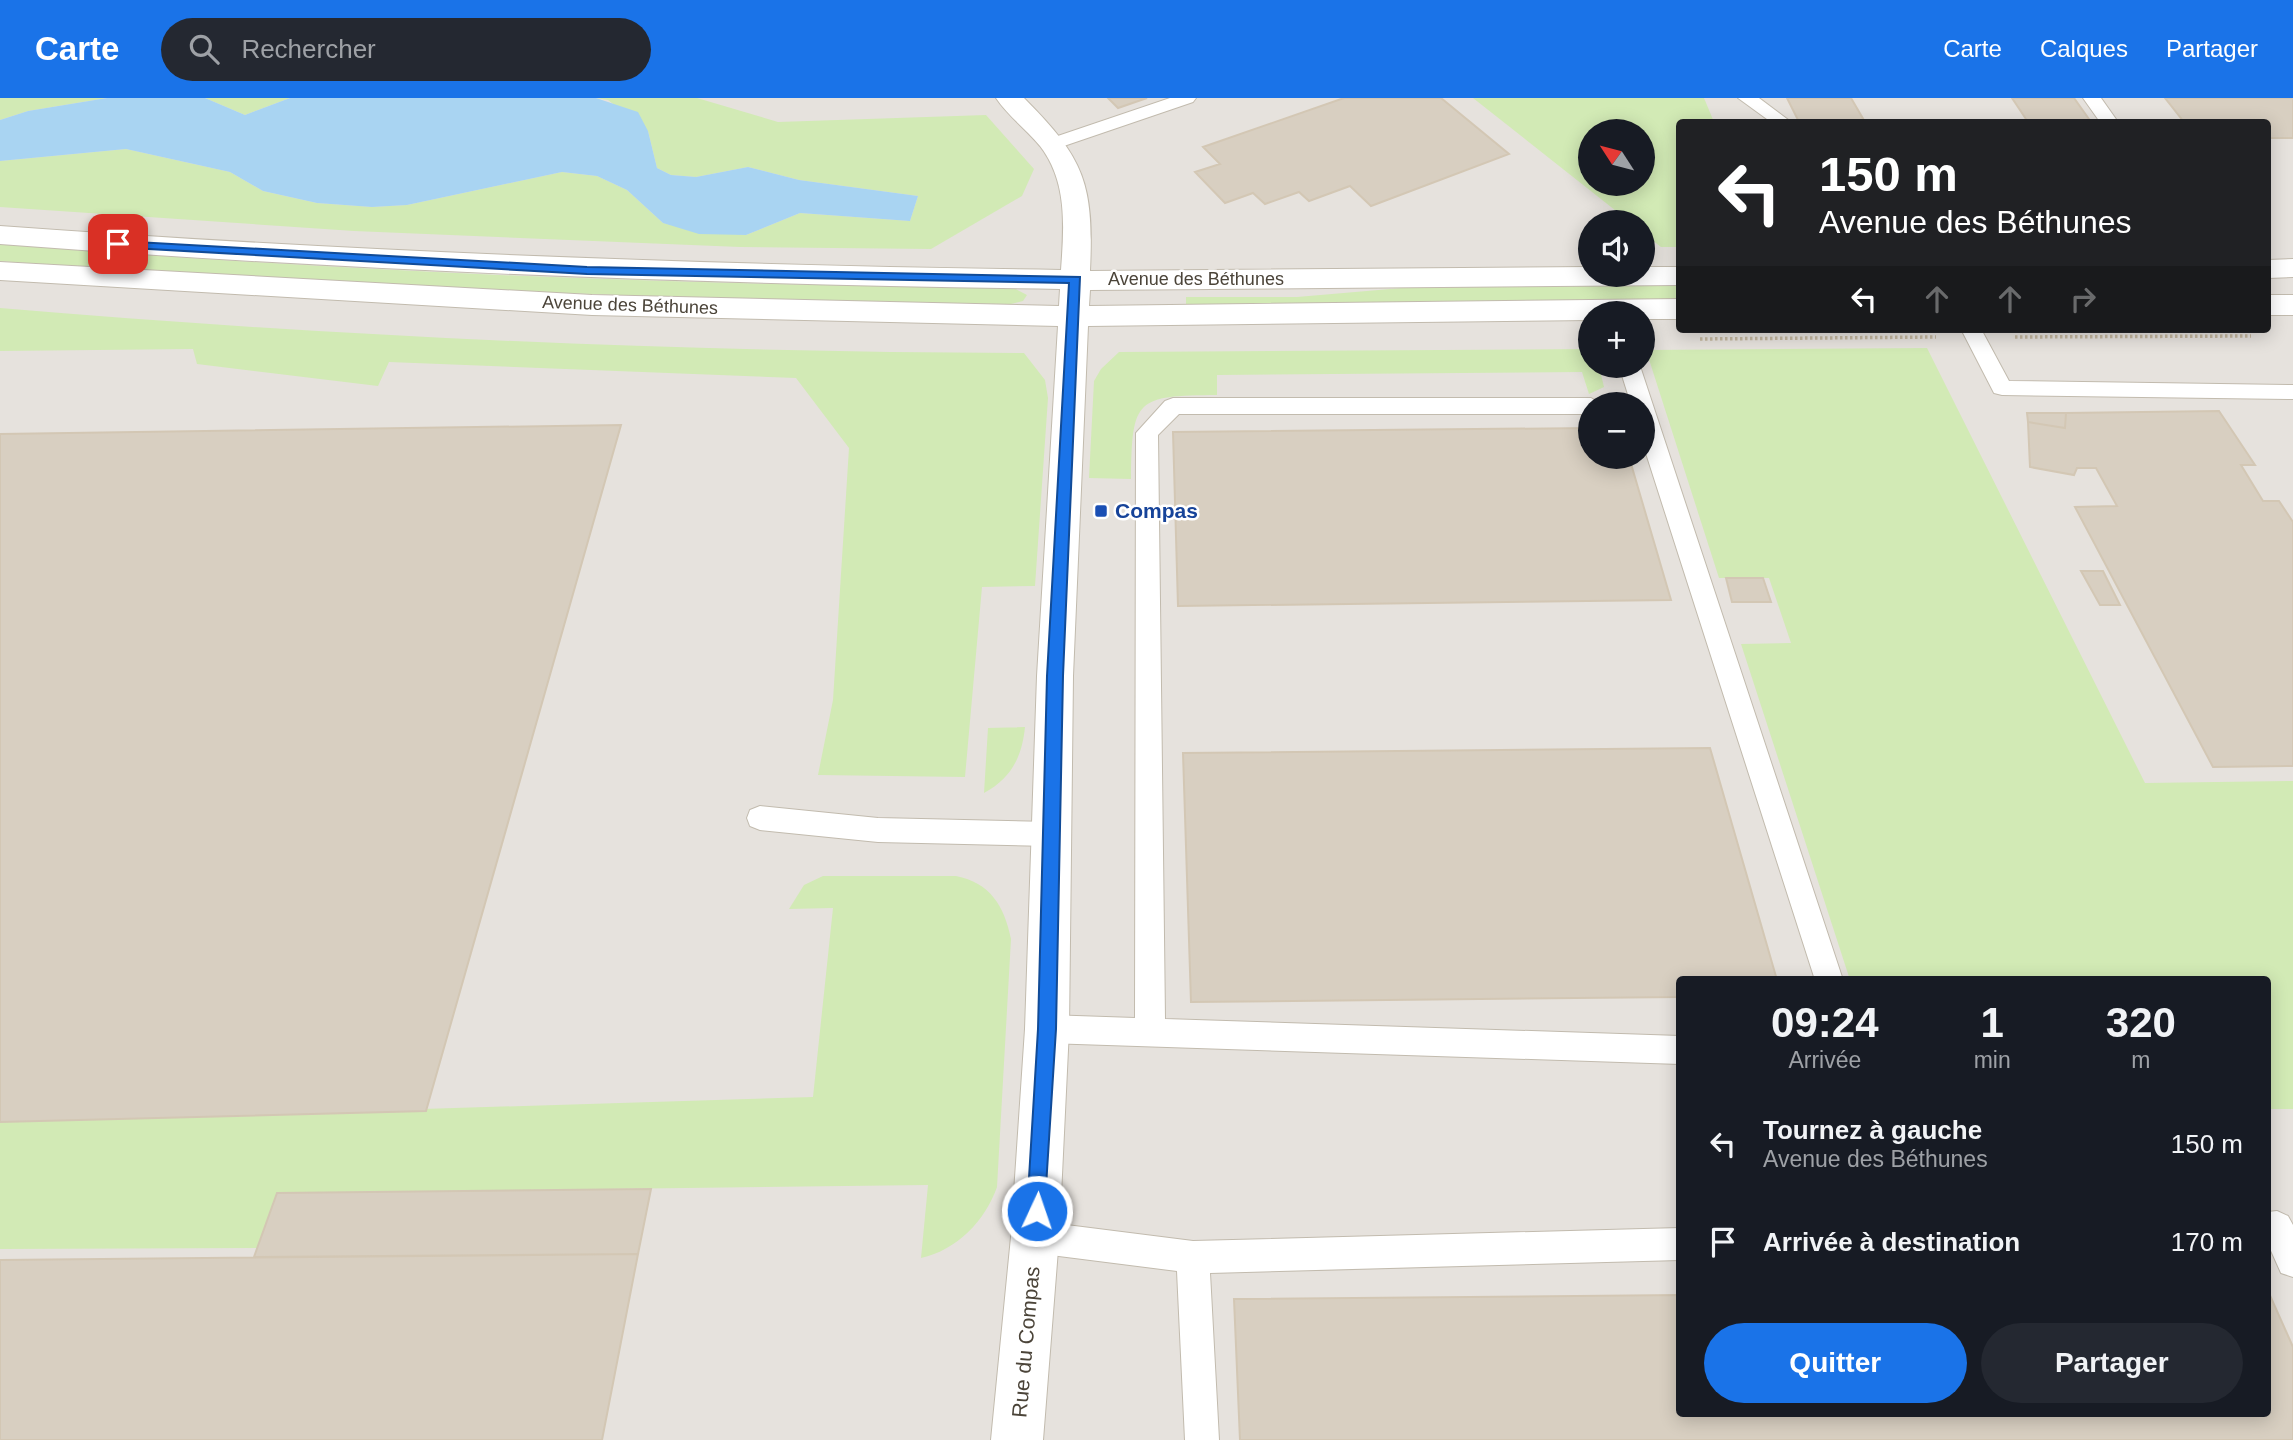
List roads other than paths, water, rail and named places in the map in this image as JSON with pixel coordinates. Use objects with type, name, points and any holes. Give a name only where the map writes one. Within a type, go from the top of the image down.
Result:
[{"type":"street","name":"Rue du Compas","points":[[1009,98],[1052,145],[1075,185],[1078,228],[1050,834],[1047,1029],[1035,1237],[1017,1440]]},
{"type":"street","name":"Avenue des Béthunes","points":[[0,235],[338,259],[1074,298],[1578,310]]},
{"type":"street","points":[[2271,269],[2293,268]]},
{"type":"street","name":"Avenue des Béthunes","points":[[0,271],[579,304],[1074,298],[1676,276]]},
{"type":"street","points":[[2271,305],[2293,304]]},
{"type":"street","name":"Avenue des Béthunes","points":[[1655,310],[1676,309]]},
{"type":"lane","points":[[1052,145],[1186,98]]},
{"type":"lane","points":[[1747,98],[1778,119]]},
{"type":"lane","points":[[2092,98],[2107,119]]},
{"type":"lane","points":[[1974,333],[2002,388],[2293,392]]},
{"type":"lane","points":[[1150,1033],[1147,433],[1173,406],[1578,406]]},
{"type":"lane","points":[[1655,443],[1828,976]]},
{"type":"lane","points":[[760,818],[878,830],[1050,834]]},
{"type":"lane","points":[[1047,1029],[1676,1050]]},
{"type":"lane","points":[[2271,1227],[2277,1227],[2293,1261]]},
{"type":"lane","points":[[1035,1237],[1193,1257],[1676,1244]]},
{"type":"lane","points":[[1193,1257],[1202,1440]]},
{"type":"water","points":[[107,98],[205,98],[245,115],[290,98],[596,98],[638,112],[648,131],[657,168],[671,175],[696,177],[748,167],[799,180],[918,196],[910,221],[800,213],[746,235],[699,234],[663,223],[627,190],[597,176],[562,172],[407,205],[372,207],[317,203],[263,191],[230,172],[126,149],[0,161],[0,120],[28,111]]},
{"type":"place","name":"Compas","points":[[1101,511]]}]
